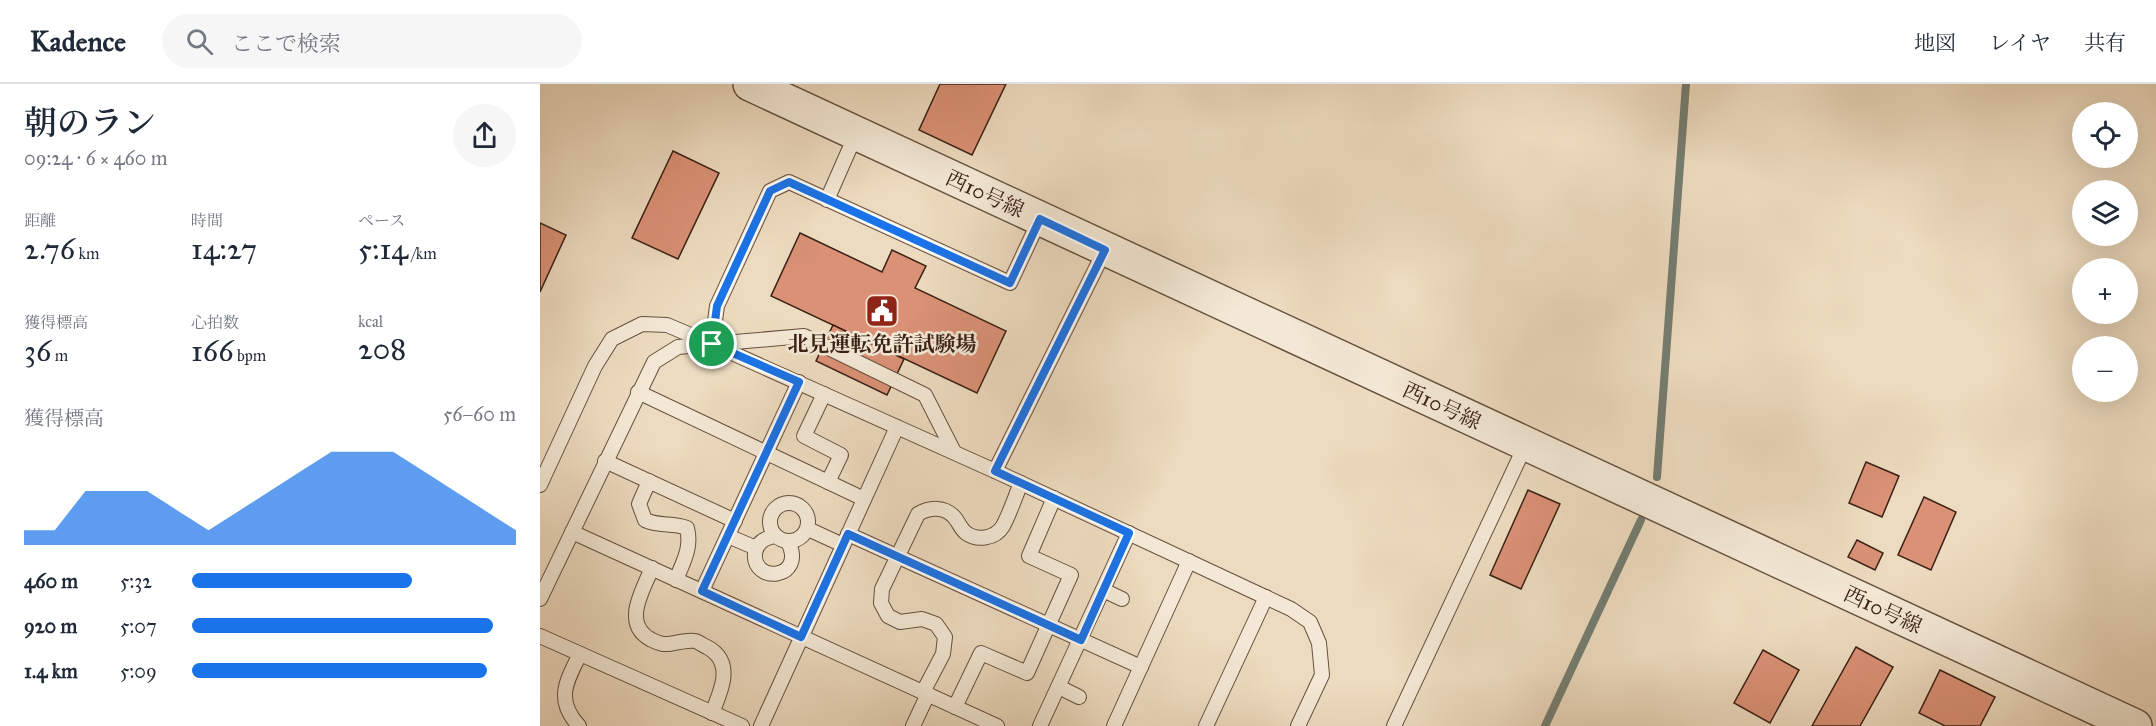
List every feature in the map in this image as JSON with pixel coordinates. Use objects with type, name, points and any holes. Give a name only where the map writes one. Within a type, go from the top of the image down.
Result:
[{"type":"street","name":"西10号線","points":[[750,84],[2135,726]]},
{"type":"lane","points":[[826,200],[856,134]]},
{"type":"lane","points":[[712,344],[717,306],[770,191],[789,182],[1010,283],[1040,219]]},
{"type":"lane","points":[[995,471],[1105,250]]},
{"type":"lane","points":[[540,485],[595,366],[612,339],[642,324],[667,326],[954,452],[1266,597],[1310,621],[1319,644],[1322,675],[1298,726]]},
{"type":"lane","points":[[540,599],[654,362],[678,347],[804,336],[925,395],[954,452]]},
{"type":"lane","points":[[702,591],[799,382]]},
{"type":"lane","points":[[638,392],[864,500]]},
{"type":"lane","points":[[824,394],[804,436],[841,454],[828,482]]},
{"type":"lane","points":[[761,726],[897,427]]},
{"type":"lane","points":[[1394,726],[1526,444]]},
{"type":"lane","points":[[605,461],[735,521]]},
{"type":"lane","points":[[649,482],[639,504],[645,520],[653,524],[676,524],[687,528],[690,539],[688,552],[676,580]]},
{"type":"lane","points":[[913,726],[943,654],[945,637],[936,624],[922,619],[900,622],[888,616],[880,603],[882,589],[918,514],[929,508],[946,510],[955,517],[964,532],[974,538],[989,537],[1002,529],[1021,483]]},
{"type":"lane","points":[[960,726],[961,710],[981,652],[1027,673],[1071,575],[1029,556],[1054,498]]},
{"type":"lane","points":[[775,536],[763,539],[756,548],[755,558],[759,568],[767,574],[777,574],[786,570],[792,562],[793,551],[788,542],[775,536],[770,527],[770,516],[776,508],[785,503],[795,504],[804,510],[808,519],[807,529],[800,538],[788,542]]},
{"type":"lane","points":[[807,529],[898,556],[1141,667]]},
{"type":"lane","points":[[572,532],[997,726]]},
{"type":"lane","points":[[1040,726],[1129,533]]},
{"type":"lane","points":[[728,536],[756,548]]},
{"type":"lane","points":[[1114,726],[1189,561]]},
{"type":"lane","points":[[652,568],[636,604],[635,619],[643,634],[659,644],[695,641],[715,651],[724,668],[724,678],[723,687],[712,713]]},
{"type":"lane","points":[[1103,590],[1122,599]]},
{"type":"lane","points":[[1206,726],[1266,597]]},
{"type":"lane","points":[[540,636],[742,726]]},
{"type":"lane","points":[[579,726],[568,715],[564,697],[568,677],[580,654]]},
{"type":"lane","points":[[1059,687],[1078,697]]},
{"type":"building","points":[[940,84],[1006,84],[972,155],[919,130]]},
{"type":"building","points":[[673,151],[719,173],[678,259],[632,238]]},
{"type":"building","points":[[540,223],[566,235],[540,292]]},
{"type":"building","name":"北見運転免許試験場","points":[[800,233],[882,272],[892,250],[926,266],[915,288],[1006,331],[977,393],[771,296]]},
{"type":"building","points":[[833,325],[904,359],[887,395],[816,361]]},
{"type":"building","points":[[1866,462],[1899,476],[1882,517],[1849,503]]},
{"type":"building","points":[[1528,490],[1560,504],[1521,589],[1490,575]]},
{"type":"building","points":[[1924,497],[1956,512],[1931,570],[1898,555]]},
{"type":"building","points":[[1857,540],[1883,553],[1875,570],[1848,557]]},
{"type":"building","points":[[1856,647],[1893,667],[1860,726],[1812,726]]},
{"type":"building","points":[[1763,650],[1799,670],[1770,723],[1734,703]]},
{"type":"building","points":[[1940,670],[1995,697],[1980,726],[1945,726],[1919,713]]},
{"type":"waterway","points":[[1657,477],[1686,84]]},
{"type":"waterway","points":[[1545,726],[1641,520]]},
{"type":"place","name":"北見運転免許試験場","points":[[882,311]]},
{"type":"route","points":[[789,182],[1010,283],[1040,219],[1105,250],[995,471],[1129,533],[1081,640],[848,534],[801,637],[702,591],[799,382],[712,344],[717,306],[770,191],[789,182]]}]
